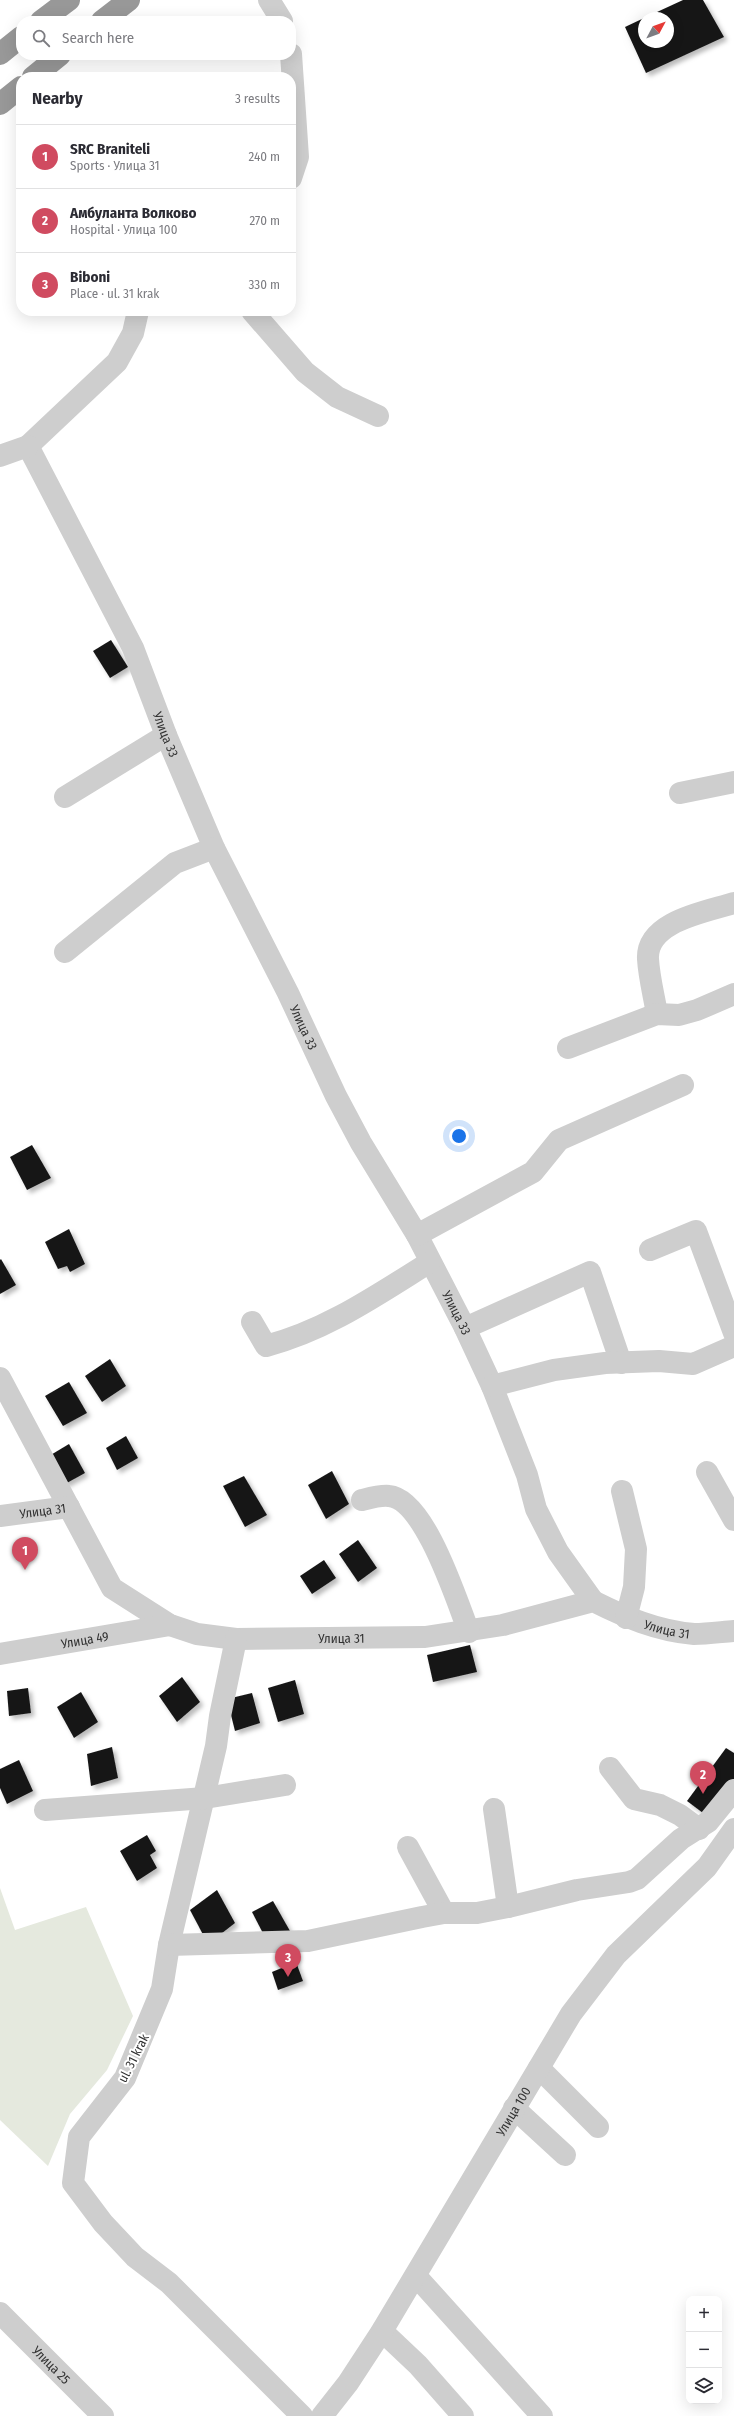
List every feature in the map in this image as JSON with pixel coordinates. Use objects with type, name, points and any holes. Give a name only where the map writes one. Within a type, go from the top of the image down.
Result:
[{"type":"highway","points":[[48,16],[68,0]]},
{"type":"highway","points":[[108,16],[129,0]]},
{"type":"highway","points":[[0,54],[16,41]]},
{"type":"highway","points":[[39,72],[54,60]]},
{"type":"highway","points":[[0,104],[16,90]]},
{"type":"street","points":[[269,0],[279,16]]},
{"type":"street","points":[[291,60],[292,72]]},
{"type":"street","points":[[296,128],[298,157],[296,163]]},
{"type":"street","points":[[0,456],[28,446],[117,362],[133,333],[137,316]]},
{"type":"street","points":[[256,316],[305,372],[337,396],[378,416]]},
{"type":"street","name":"Улица 33","points":[[28,446],[133,648],[166,735],[214,848],[361,1143],[417,1235],[465,1328],[492,1386],[527,1475],[536,1510],[558,1552],[592,1601]]},
{"type":"street","points":[[65,797],[166,735]]},
{"type":"street","points":[[680,793],[734,782]]},
{"type":"street","points":[[65,952],[175,863],[214,848]]},
{"type":"street","points":[[657,1014],[648,958],[650,943],[661,930],[676,922],[734,903]]},
{"type":"street","points":[[568,1048],[657,1014],[679,1015],[697,1010],[734,994]]},
{"type":"street","points":[[417,1235],[532,1172],[559,1140],[683,1085]]},
{"type":"street","points":[[650,1250],[696,1231],[734,1333]]},
{"type":"street","points":[[252,1322],[266,1346],[290,1340],[340,1318],[430,1262]]},
{"type":"street","points":[[465,1328],[590,1272],[621,1363]]},
{"type":"street","points":[[492,1386],[554,1370],[621,1363],[659,1361],[692,1364],[734,1346]]},
{"type":"street","points":[[0,1378],[69,1507]]},
{"type":"street","points":[[707,1472],[734,1520]]},
{"type":"street","points":[[622,1491],[636,1549],[634,1588],[626,1618]]},
{"type":"street","points":[[362,1500],[390,1496],[410,1507],[436,1546],[469,1632]]},
{"type":"street","name":"Улица 31","points":[[0,1516],[69,1507],[112,1588],[170,1625],[197,1634],[236,1639],[425,1637],[469,1632],[592,1601],[626,1618],[656,1628],[695,1634],[734,1631]]},
{"type":"street","name":"Улица 49","points":[[0,1654],[170,1625]]},
{"type":"street","name":"ul. 31 krak","points":[[236,1639],[205,1798],[168,1945],[162,1989],[125,2078],[79,2137],[73,2184],[103,2223],[135,2257],[169,2283],[302,2416]]},
{"type":"street","points":[[610,1768],[634,1799],[660,1805],[680,1815],[700,1829]]},
{"type":"street","points":[[45,1810],[205,1798],[285,1785]]},
{"type":"street","points":[[168,1945],[308,1941],[444,1913],[476,1913],[508,1907],[577,1890],[637,1879],[681,1839],[700,1829],[715,1815],[734,1790]]},
{"type":"street","points":[[494,1809],[508,1907]]},
{"type":"street","name":"Улица 100","points":[[322,2416],[348,2383],[382,2331],[571,2014],[608,1965],[707,1867],[734,1829]]},
{"type":"street","points":[[408,1847],[444,1913]]},
{"type":"street","points":[[539,2068],[598,2127]]},
{"type":"street","points":[[514,2108],[565,2155]]},
{"type":"street","points":[[416,2276],[542,2416]]},
{"type":"street","name":"Улица 25","points":[[0,2313],[103,2416]]},
{"type":"street","points":[[382,2331],[418,2365],[463,2416]]},
{"type":"shaded area","points":[[0,1888],[15,1930],[86,1907],[133,2016],[107,2070],[70,2114],[48,2166],[0,2120]]},
{"type":"building","points":[[683,0],[703,0],[724,37],[646,73],[625,27],[638,21],[638,48],[674,48],[674,12],[657,12]]},
{"type":"building","points":[[111,640],[128,667],[110,678],[93,651]]},
{"type":"building","points":[[32,1145],[51,1178],[27,1190],[10,1157]]},
{"type":"building","points":[[69,1229],[85,1264],[70,1272],[67,1266],[58,1269],[45,1242]]},
{"type":"building","points":[[1,1259],[16,1285],[0,1294],[0,1260]]},
{"type":"building","points":[[110,1359],[126,1386],[102,1402],[85,1376]]},
{"type":"building","points":[[69,1382],[87,1413],[63,1426],[45,1396]]},
{"type":"building","points":[[126,1436],[138,1458],[117,1470],[106,1448]]},
{"type":"building","points":[[69,1444],[85,1473],[65,1484],[49,1456]]},
{"type":"building","points":[[332,1471],[349,1504],[326,1519],[308,1485]]},
{"type":"building","points":[[244,1476],[267,1515],[245,1527],[223,1486]]},
{"type":"building","points":[[358,1540],[377,1568],[358,1582],[339,1554]]},
{"type":"building","points":[[324,1560],[336,1578],[312,1594],[300,1576]]},
{"type":"building","points":[[470,1645],[477,1672],[433,1682],[427,1655]]},
{"type":"building","points":[[182,1677],[200,1702],[177,1722],[159,1696]]},
{"type":"building","points":[[295,1680],[304,1714],[278,1722],[268,1688]]},
{"type":"building","points":[[28,1688],[31,1713],[9,1716],[7,1691]]},
{"type":"building","points":[[81,1692],[98,1722],[74,1738],[57,1707]]},
{"type":"building","points":[[252,1693],[260,1723],[235,1731],[227,1699]]},
{"type":"building","points":[[112,1747],[118,1778],[91,1786],[87,1754]]},
{"type":"building","points":[[726,1748],[734,1753],[734,1779],[707,1816],[687,1801]]},
{"type":"building","points":[[19,1760],[33,1791],[7,1804],[0,1788],[0,1769]]},
{"type":"building","points":[[147,1835],[156,1851],[150,1855],[157,1868],[137,1881],[120,1851]]},
{"type":"building","points":[[217,1890],[235,1923],[208,1944],[190,1910]]},
{"type":"building","points":[[273,1901],[290,1931],[268,1943],[252,1912]]},
{"type":"building","points":[[296,1962],[303,1981],[278,1990],[272,1972]]},
{"type":"place","name":"SRC Braniteli","points":[[25,1570]]},
{"type":"place","name":"Амбуланта Волково","points":[[703,1794]]},
{"type":"place","name":"Biboni","points":[[288,1977]]}]
